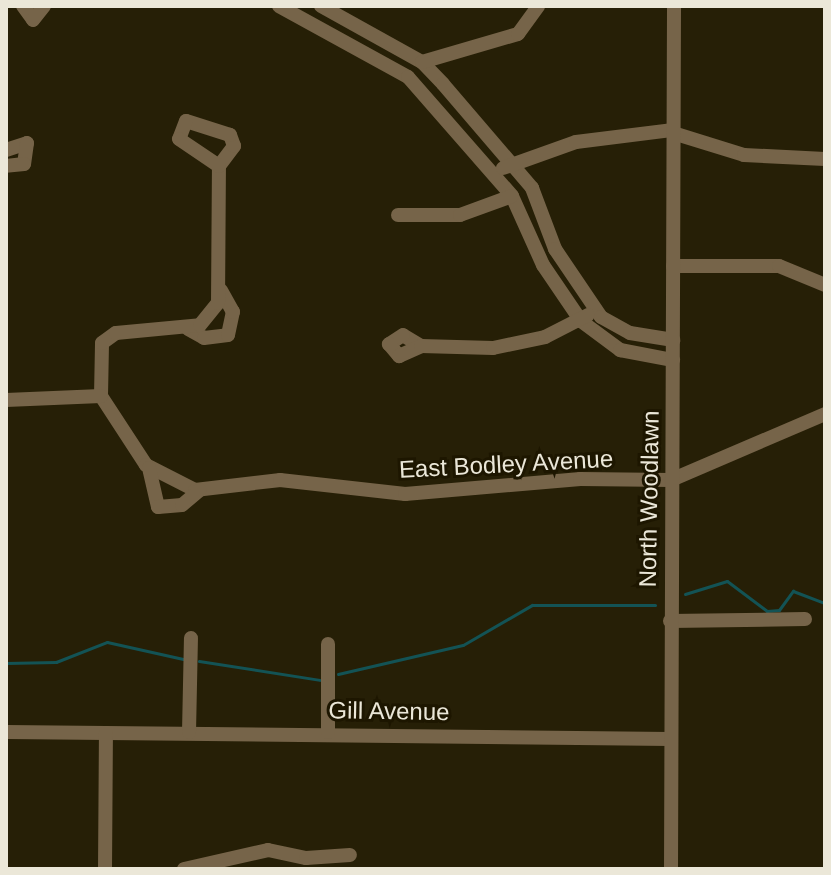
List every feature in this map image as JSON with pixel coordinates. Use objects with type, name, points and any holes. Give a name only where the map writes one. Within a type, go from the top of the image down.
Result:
[{"type":"street","points":[[23,6],[33,20],[44,6]]},
{"type":"street","points":[[279,6],[408,77],[512,196],[543,265],[581,321],[620,350],[673,360]]},
{"type":"street","points":[[321,6],[422,62],[532,188],[555,249],[593,309],[630,333],[673,340]]},
{"type":"street","points":[[422,62],[518,34],[538,6]]},
{"type":"street","name":"North Woodlawn","points":[[671,869],[674,6]]},
{"type":"street","points":[[492,173],[576,142],[673,131],[744,155],[825,159]]},
{"type":"street","points":[[6,150],[27,143],[24,164],[6,166]]},
{"type":"street","points":[[149,468],[200,490],[182,505],[158,507],[149,468],[101,396],[102,343],[116,333],[188,329],[210,316],[221,290],[219,166]]},
{"type":"street","points":[[398,215],[460,215],[512,196]]},
{"type":"street","points":[[673,266],[779,266],[825,285]]},
{"type":"street","points":[[188,329],[204,338],[228,335],[233,312],[221,290]]},
{"type":"street","points":[[421,346],[493,348],[581,321],[593,309]]},
{"type":"street","points":[[6,400],[101,396]]},
{"type":"street","points":[[671,480],[825,414]]},
{"type":"street","name":"East Bodley Avenue","points":[[200,490],[280,480],[405,494],[580,479],[671,480]]},
{"type":"street","points":[[670,621],[805,619]]},
{"type":"street","points":[[189,732],[191,638]]},
{"type":"street","points":[[328,644],[328,732]]},
{"type":"street","name":"Gill Avenue","points":[[6,732],[328,732],[670,739]]},
{"type":"street","points":[[105,869],[106,733]]},
{"type":"street","points":[[184,869],[268,850],[306,858],[350,855]]},
{"type":"waterway","points":[[685,594],[727,581],[767,611],[779,610],[793,591],[825,603]]},
{"type":"waterway","points":[[338,674],[463,645],[532,605],[655,605]]},
{"type":"waterway","points":[[6,663],[56,662],[107,642],[183,659]]},
{"type":"waterway","points":[[199,661],[320,680]]}]
